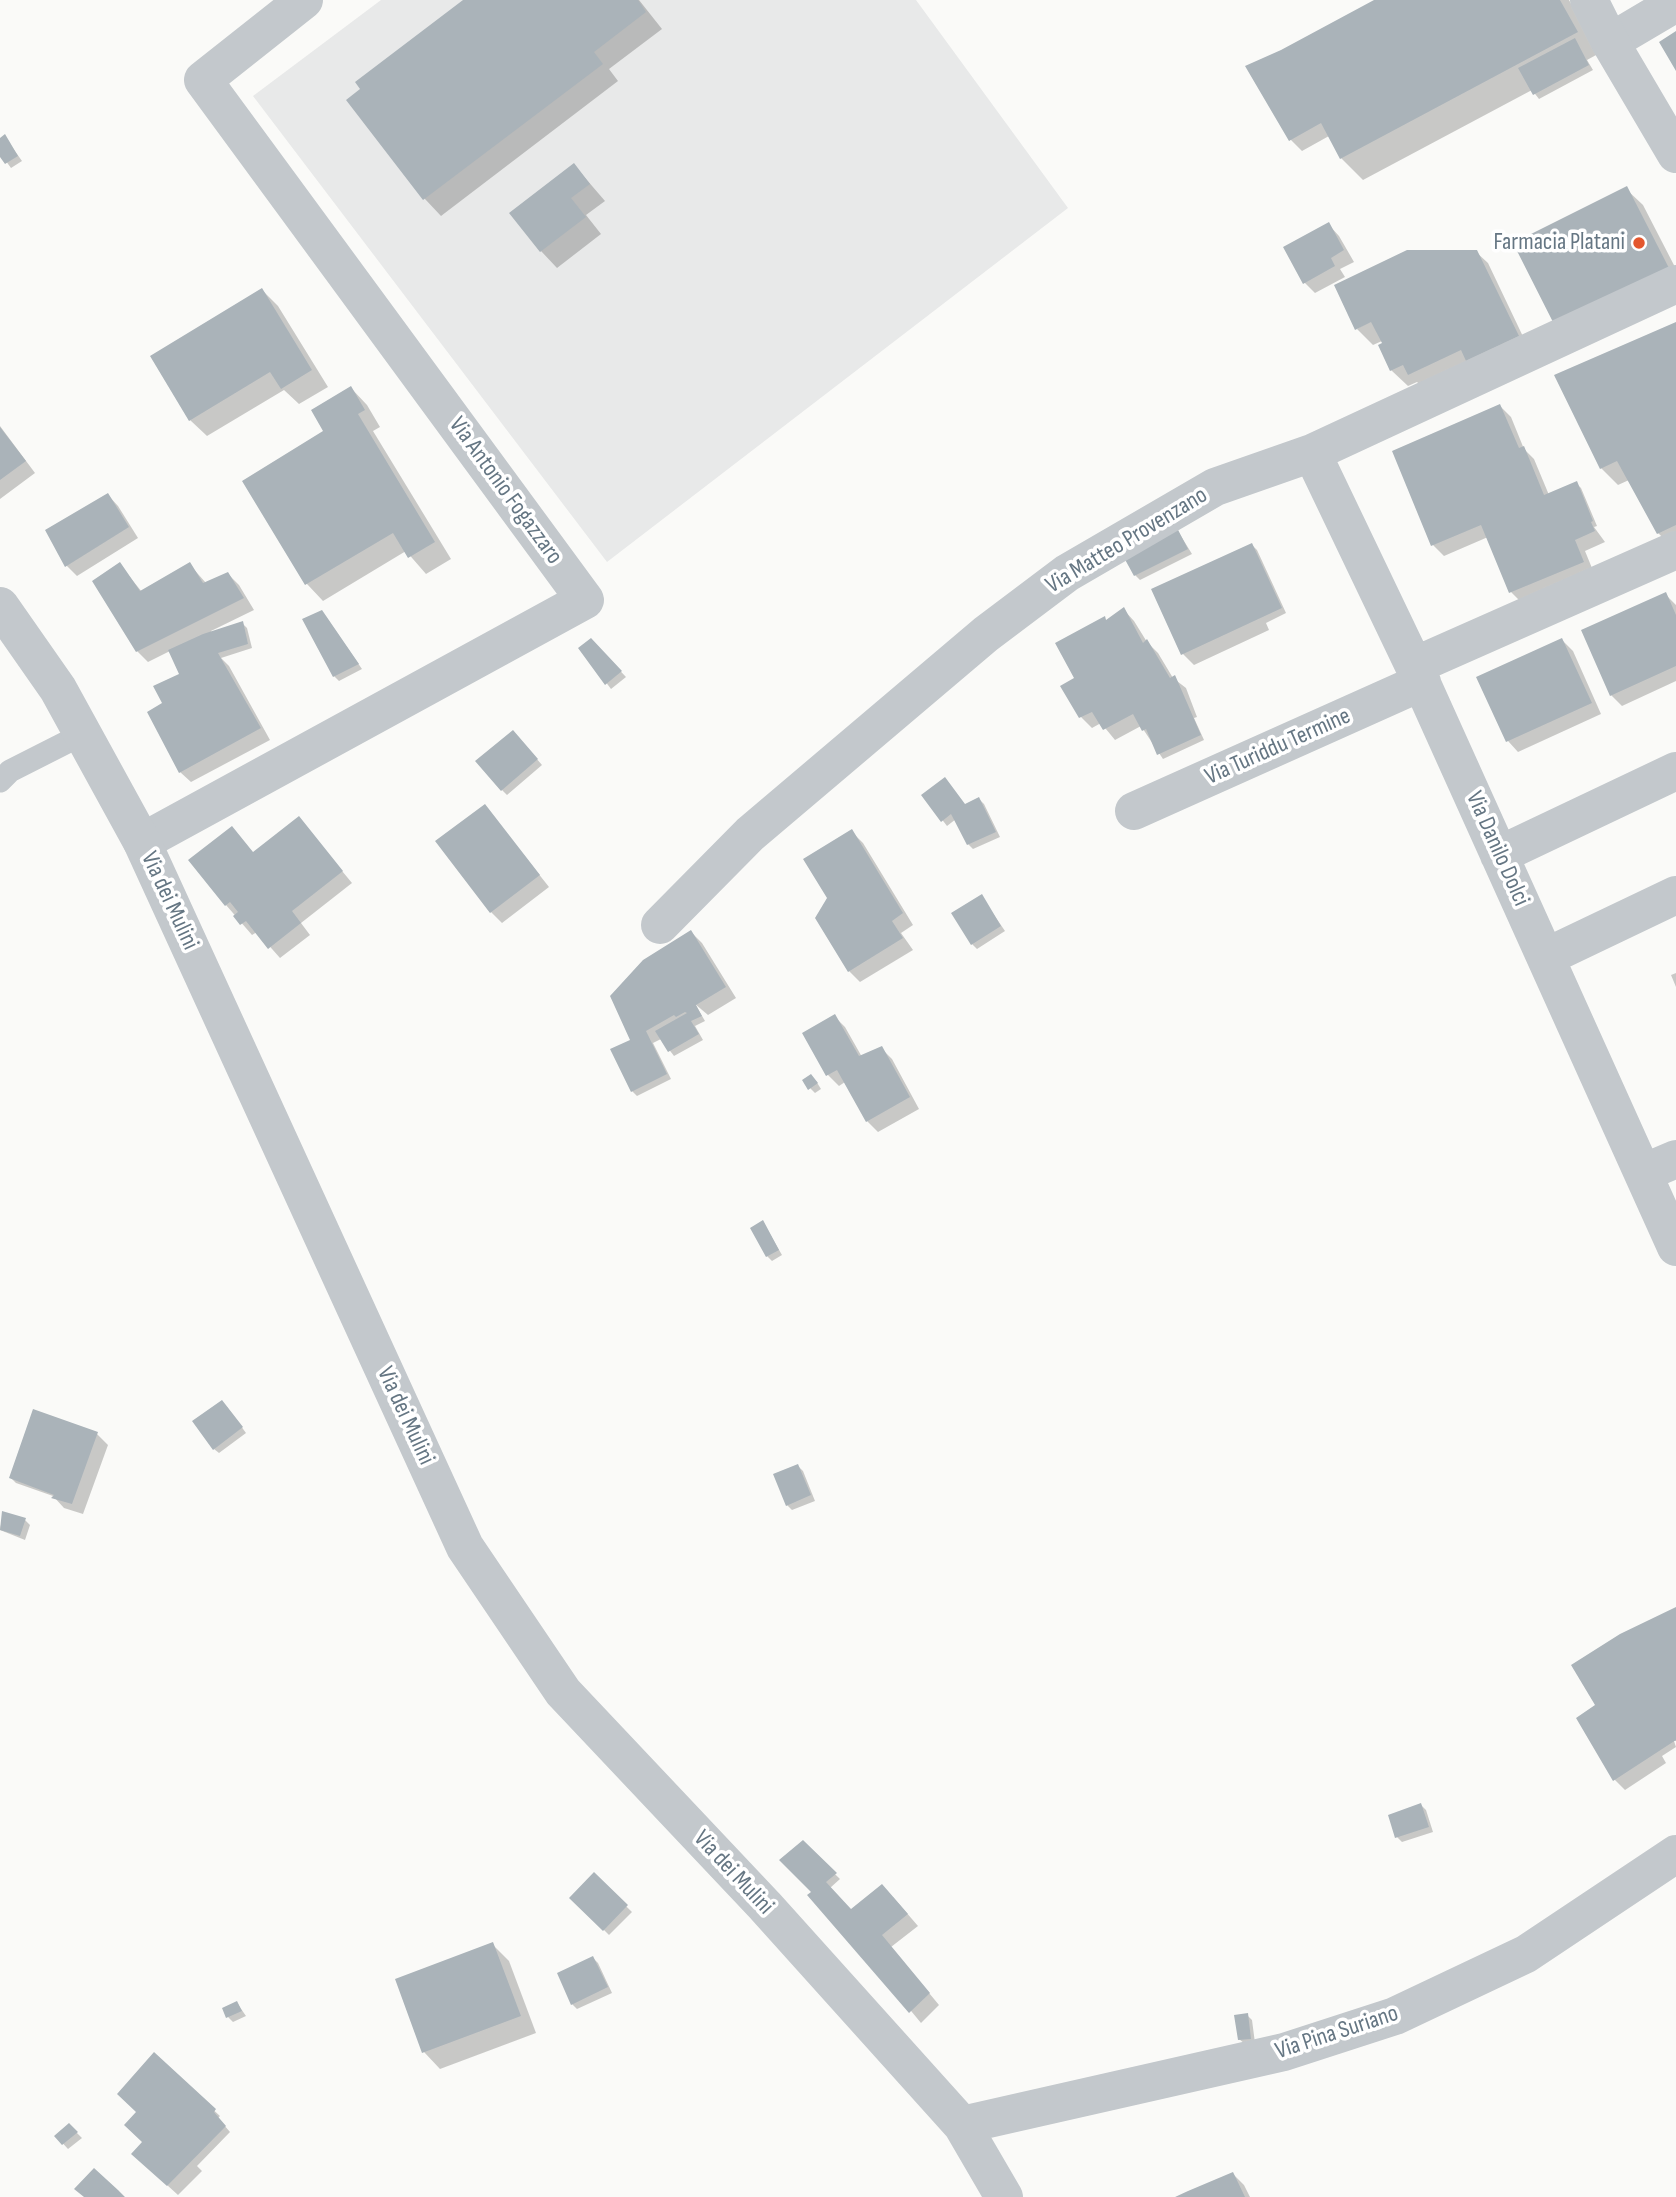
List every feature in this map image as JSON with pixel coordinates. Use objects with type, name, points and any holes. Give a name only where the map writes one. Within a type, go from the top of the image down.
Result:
[{"type":"street","name":"Via Antonio Fogazzaro","points":[[142,842],[584,600],[203,80],[304,0]]},
{"type":"street","points":[[1589,0],[1610,42],[1676,154]]},
{"type":"street","points":[[1610,42],[1676,3]]},
{"type":"street","name":"Via Matteo Provenzano","points":[[660,925],[750,834],[986,634],[1067,573],[1215,487],[1312,453],[1676,284]]},
{"type":"street","name":"Via Danilo Dolci","points":[[1312,453],[1418,674],[1546,957],[1659,1166],[1676,1247]]},
{"type":"street","name":"Via Turiddu Termine","points":[[1134,811],[1676,551]]},
{"type":"street","name":"Via dei Mulini","points":[[0,606],[58,689],[142,842],[466,1548],[563,1692],[765,1906],[962,2125],[1003,2197]]},
{"type":"street","points":[[1499,855],[1676,771]]},
{"type":"street","points":[[1546,957],[1676,895]]},
{"type":"street","name":"Via Pina Suriano","points":[[962,2125],[1284,2052],[1395,2016],[1526,1954],[1676,1854]]},
{"type":"lane","points":[[0,781],[10,771],[83,734]]},
{"type":"shaded area","points":[[381,0],[916,0],[1068,208],[607,562],[253,96]]},
{"type":"building","points":[[463,0],[638,0],[646,12],[594,52],[603,64],[423,200],[346,100],[360,89],[355,82]]},
{"type":"building","points":[[1374,0],[1560,0],[1578,32],[1340,159],[1321,123],[1289,141],[1245,66],[1281,50]]},
{"type":"building","points":[[1676,31],[1676,71],[1659,42]]},
{"type":"building","points":[[1575,38],[1589,65],[1533,95],[1518,68]]},
{"type":"building","points":[[5,134],[18,156],[5,164],[0,157],[0,138]]},
{"type":"building","points":[[574,163],[590,184],[571,198],[586,217],[540,252],[509,213]]},
{"type":"building","points":[[1627,186],[1671,272],[1557,330],[1513,243]]},
{"type":"building","points":[[1329,222],[1344,250],[1331,258],[1335,266],[1303,284],[1283,247]]},
{"type":"building","points":[[1407,250],[1477,250],[1519,336],[1466,361],[1461,350],[1408,375],[1403,365],[1390,371],[1378,345],[1382,343],[1371,322],[1355,330],[1334,285]]},
{"type":"building","points":[[262,288],[312,370],[281,389],[270,372],[189,421],[150,356]]},
{"type":"building","points":[[1676,322],[1676,525],[1657,534],[1617,461],[1600,469],[1554,375]]},
{"type":"building","points":[[351,386],[365,410],[358,414],[435,542],[408,558],[393,533],[305,585],[242,481],[323,431],[311,410]]},
{"type":"building","points":[[1500,404],[1519,448],[1524,446],[1544,495],[1577,481],[1595,531],[1575,540],[1584,562],[1509,593],[1481,525],[1431,546],[1392,451]]},
{"type":"building","points":[[0,427],[26,461],[0,480]]},
{"type":"building","points":[[108,493],[129,527],[65,567],[45,530]]},
{"type":"building","points":[[1176,526],[1188,549],[1134,576],[1122,554]]},
{"type":"building","points":[[1252,543],[1282,608],[1181,655],[1151,589]]},
{"type":"building","points":[[120,562],[140,591],[190,562],[203,583],[228,572],[244,598],[136,652],[92,581]]},
{"type":"building","points":[[1666,592],[1676,615],[1676,666],[1610,696],[1581,630]]},
{"type":"building","points":[[1124,607],[1143,643],[1147,639],[1170,678],[1175,675],[1201,735],[1157,755],[1146,729],[1142,731],[1133,714],[1103,730],[1092,712],[1079,718],[1060,686],[1074,678],[1055,643],[1105,616],[1106,620]]},
{"type":"building","points":[[322,610],[359,664],[333,677],[302,619]]},
{"type":"building","points":[[243,621],[248,644],[218,653],[261,728],[179,773],[147,712],[162,703],[153,686],[179,674],[168,650],[203,634]]},
{"type":"building","points":[[591,638],[622,671],[605,685],[578,648]]},
{"type":"building","points":[[1562,638],[1592,703],[1506,742],[1476,677]]},
{"type":"building","points":[[513,730],[538,759],[501,791],[475,761]]},
{"type":"building","points":[[945,777],[965,804],[979,797],[996,832],[967,845],[951,814],[941,822],[921,795]]},
{"type":"building","points":[[485,804],[540,875],[490,913],[435,841]]},
{"type":"building","points":[[299,816],[343,871],[292,911],[301,923],[268,949],[246,921],[240,925],[233,916],[238,912],[230,902],[225,906],[188,860],[232,826],[253,852]]},
{"type":"building","points":[[852,829],[903,913],[892,921],[903,938],[848,972],[815,918],[827,898],[803,859]]},
{"type":"building","points":[[982,894],[1001,926],[971,945],[951,913]]},
{"type":"building","points":[[691,930],[726,987],[696,1005],[702,1016],[691,1021],[699,1034],[668,1052],[655,1031],[687,1013],[676,1017],[674,1015],[646,1031],[667,1074],[631,1092],[610,1049],[630,1040],[610,996],[643,960]]},
{"type":"building","points":[[835,1014],[859,1056],[882,1046],[910,1097],[866,1122],[837,1070],[826,1076],[802,1033]]},
{"type":"building","points":[[811,1074],[818,1083],[808,1090],[802,1080]]},
{"type":"building","points":[[763,1220],[779,1250],[766,1257],[750,1228]]},
{"type":"building","points":[[222,1400],[243,1427],[213,1450],[192,1421]]},
{"type":"building","points":[[33,1409],[98,1432],[72,1504],[51,1498],[54,1495],[9,1478]]},
{"type":"building","points":[[798,1464],[811,1495],[786,1506],[773,1474]]},
{"type":"building","points":[[2,1511],[26,1518],[20,1536],[0,1530]]},
{"type":"building","points":[[1676,1607],[1676,1740],[1613,1781],[1576,1718],[1595,1705],[1571,1665],[1620,1634]]},
{"type":"building","points":[[1421,1803],[1429,1827],[1395,1838],[1388,1815]]},
{"type":"building","points":[[803,1840],[837,1873],[826,1882],[851,1909],[882,1884],[908,1914],[882,1935],[930,1993],[909,2013],[807,1895],[811,1892],[779,1860]]},
{"type":"building","points":[[594,1872],[628,1905],[603,1931],[569,1898]]},
{"type":"building","points":[[493,1942],[521,2016],[422,2053],[395,1979]]},
{"type":"building","points":[[593,1956],[608,1987],[571,2005],[557,1973]]},
{"type":"building","points":[[237,2001],[242,2011],[226,2018],[222,2008]]},
{"type":"building","points":[[1248,2013],[1251,2039],[1238,2040],[1234,2015]]},
{"type":"building","points":[[154,2052],[216,2109],[214,2112],[226,2126],[167,2186],[131,2154],[142,2142],[124,2125],[136,2112],[117,2094]]},
{"type":"building","points":[[69,2123],[78,2132],[62,2145],[54,2136]]},
{"type":"building","points":[[94,2168],[125,2197],[84,2197],[74,2189]]},
{"type":"building","points":[[1233,2172],[1245,2197],[1175,2197],[1188,2191]]},
{"type":"place","name":"Farmacia Platani","points":[[1639,243]]}]
